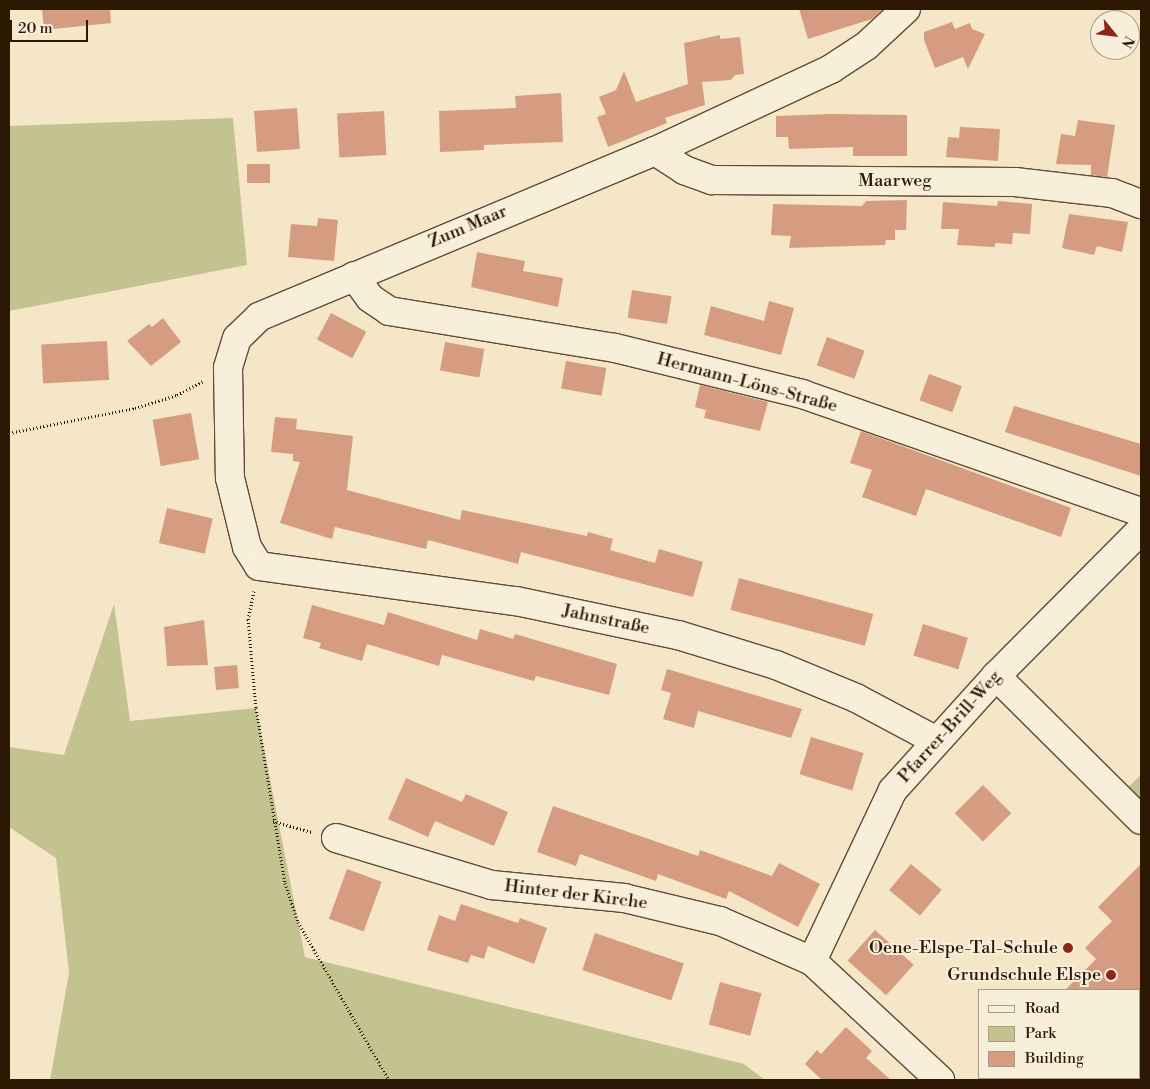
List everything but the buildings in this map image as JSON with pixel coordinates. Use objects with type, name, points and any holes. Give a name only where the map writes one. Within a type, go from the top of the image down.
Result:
[{"type":"street","name":"Zum Maar","points":[[259,566],[247,547],[230,478],[228,368],[237,338],[259,317],[655,151],[831,69],[866,46],[906,9]]},
{"type":"street","name":"Maarweg","points":[[655,151],[684,170],[712,180],[1015,182],[1112,193],[1141,204]]},
{"type":"street","name":"Hermann-Löns-Straße","points":[[354,276],[370,298],[389,311],[615,348],[802,394],[1141,512]]},
{"type":"street","name":"Pfarrer-Brill-Weg","points":[[812,961],[893,790],[935,740],[996,676],[1141,530]]},
{"type":"street","name":"Jahnstraße","points":[[259,566],[516,601],[678,635],[776,665],[856,698],[935,740]]},
{"type":"street","points":[[996,676],[1141,820]]},
{"type":"street","name":"Hinter der Kirche","points":[[336,838],[492,884],[624,898],[720,921],[812,961],[940,1080]]},
{"type":"path","points":[[9,433],[135,408],[178,395],[228,368]]},
{"type":"path","points":[[259,566],[248,619],[256,708],[273,821],[285,883],[298,922],[388,1080]]},
{"type":"path","points":[[273,821],[336,838]]},
{"type":"green space","points":[[233,118],[247,265],[9,311],[9,126]]},
{"type":"green space","points":[[114,604],[130,721],[256,708],[305,957],[744,1064],[765,1080],[50,1080],[69,973],[56,858],[9,827],[9,747],[64,755]]},
{"type":"green space","points":[[1141,775],[1141,806],[1125,790]]},
{"type":"place","name":"Oene-Elspe-Tal-Schule","points":[[1068,948]]},
{"type":"place","name":"Grundschule Elspe","points":[[1111,975]]}]
